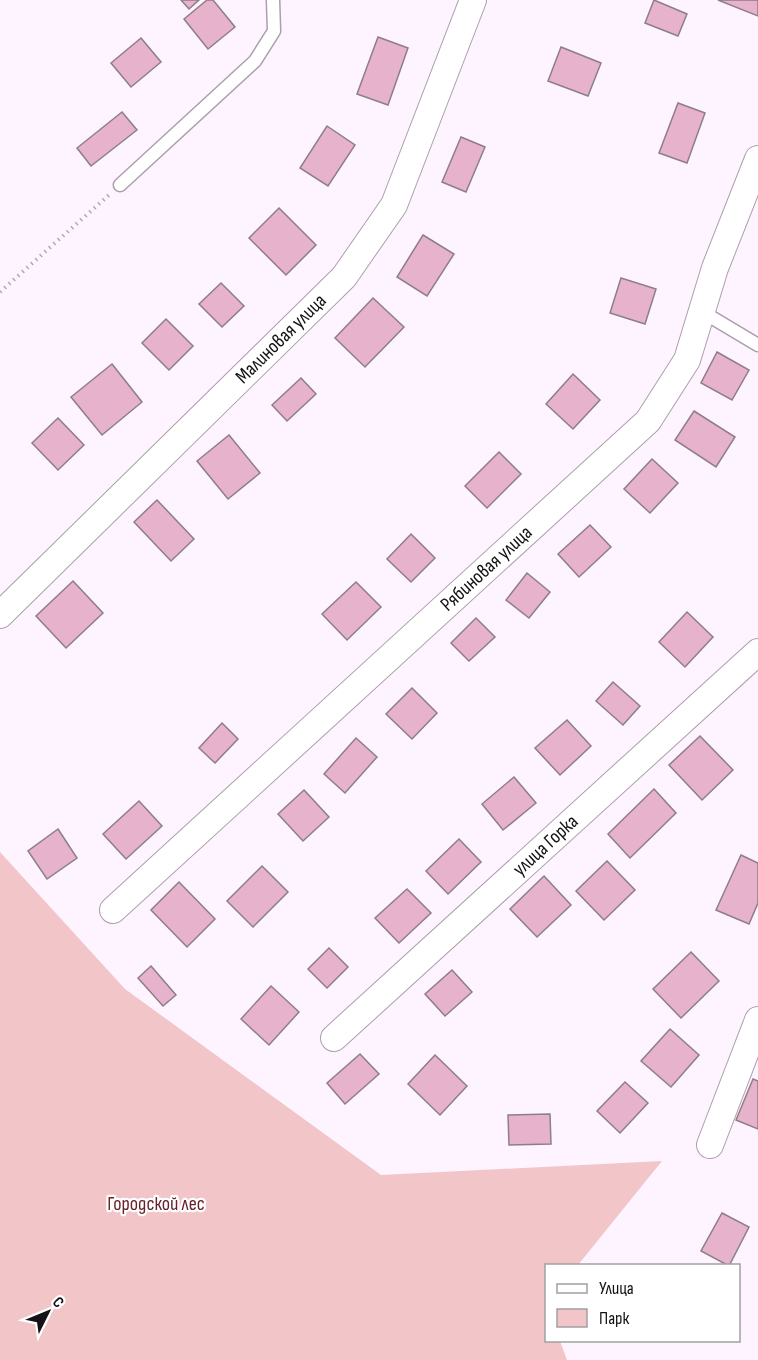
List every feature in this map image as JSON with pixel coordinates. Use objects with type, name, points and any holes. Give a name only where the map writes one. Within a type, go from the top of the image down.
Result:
[{"type":"street","name":"Малиновая улица","points":[[0,615],[344,277],[394,205],[473,0]]},
{"type":"street","name":"Рябиновая улица","points":[[113,910],[648,421],[687,360],[715,268],[758,159]]},
{"type":"street","name":"улица Горка","points":[[334,1038],[758,652]]},
{"type":"street","points":[[710,1145],[758,1020]]},
{"type":"lane","points":[[120,185],[255,61],[274,31],[273,0]]},
{"type":"lane","points":[[702,311],[758,345]]},
{"type":"path","points":[[0,292],[120,185]]},
{"type":"green space","name":"Городской лес","points":[[0,852],[125,989],[381,1175],[662,1161],[579,1264],[545,1264],[545,1342],[560,1342],[567,1360],[0,1360]]},
{"type":"building","points":[[181,0],[199,0],[189,9]]},
{"type":"building","points":[[207,0],[213,0],[235,27],[208,49],[184,19]]},
{"type":"building","points":[[654,0],[687,14],[678,36],[645,23]]},
{"type":"building","points":[[718,0],[758,0],[758,16]]},
{"type":"building","points":[[378,37],[408,48],[388,105],[357,94]]},
{"type":"building","points":[[141,38],[161,62],[131,87],[111,63]]},
{"type":"building","points":[[561,47],[601,63],[588,96],[548,81]]},
{"type":"building","points":[[678,103],[705,113],[687,163],[659,153]]},
{"type":"building","points":[[122,112],[137,130],[91,166],[77,148]]},
{"type":"building","points":[[327,126],[355,145],[328,186],[300,168]]},
{"type":"building","points":[[461,137],[485,147],[466,192],[442,182]]},
{"type":"building","points":[[279,208],[316,245],[286,275],[249,238]]},
{"type":"building","points":[[423,235],[454,254],[427,296],[397,277]]},
{"type":"building","points":[[621,278],[656,289],[645,324],[610,313]]},
{"type":"building","points":[[221,283],[244,306],[222,327],[199,304]]},
{"type":"building","points":[[373,298],[404,327],[365,367],[335,338]]},
{"type":"building","points":[[166,319],[193,346],[169,370],[142,343]]},
{"type":"building","points":[[717,352],[749,370],[732,400],[701,383]]},
{"type":"building","points":[[112,364],[142,402],[102,435],[71,397]]},
{"type":"building","points":[[573,374],[600,400],[573,429],[546,404]]},
{"type":"building","points":[[301,378],[316,394],[287,421],[272,405]]},
{"type":"building","points":[[694,411],[735,437],[716,467],[675,440]]},
{"type":"building","points":[[58,418],[84,445],[58,470],[32,443]]},
{"type":"building","points":[[229,435],[260,473],[228,499],[197,461]]},
{"type":"building","points":[[499,452],[521,474],[487,508],[465,486]]},
{"type":"building","points":[[652,459],[678,483],[650,513],[624,489]]},
{"type":"building","points":[[157,500],[194,539],[171,561],[134,522]]},
{"type":"building","points":[[590,525],[611,547],[579,577],[558,554]]},
{"type":"building","points":[[411,534],[435,558],[411,582],[387,559]]},
{"type":"building","points":[[527,573],[550,592],[529,618],[506,600]]},
{"type":"building","points":[[73,581],[103,613],[66,648],[36,616]]},
{"type":"building","points":[[356,582],[381,607],[347,640],[322,614]]},
{"type":"building","points":[[687,612],[713,637],[685,667],[659,642]]},
{"type":"building","points":[[476,618],[495,637],[469,661],[451,643]]},
{"type":"building","points":[[613,682],[640,706],[623,725],[596,701]]},
{"type":"building","points":[[412,688],[437,713],[412,739],[386,714]]},
{"type":"building","points":[[567,720],[591,746],[560,775],[535,748]]},
{"type":"building","points":[[222,723],[238,739],[215,763],[199,748]]},
{"type":"building","points":[[700,736],[733,770],[702,800],[669,765]]},
{"type":"building","points":[[356,738],[377,757],[345,793],[324,774]]},
{"type":"building","points":[[514,777],[536,803],[503,830],[482,804]]},
{"type":"building","points":[[654,789],[676,813],[630,858],[608,834]]},
{"type":"building","points":[[304,790],[329,817],[303,841],[278,814]]},
{"type":"building","points":[[139,801],[162,826],[126,859],[103,834]]},
{"type":"building","points":[[58,829],[77,858],[47,879],[28,851]]},
{"type":"building","points":[[459,839],[481,862],[448,894],[426,871]]},
{"type":"building","points":[[741,855],[758,863],[758,903],[749,924],[716,910]]},
{"type":"building","points":[[607,861],[635,890],[604,920],[576,891]]},
{"type":"building","points":[[262,866],[288,892],[253,927],[227,901]]},
{"type":"building","points":[[544,876],[571,905],[537,937],[510,909]]},
{"type":"building","points":[[179,882],[215,919],[187,947],[151,910]]},
{"type":"building","points":[[407,889],[431,913],[399,943],[375,918]]},
{"type":"building","points":[[329,948],[348,967],[327,988],[308,969]]},
{"type":"building","points":[[691,952],[719,981],[681,1018],[653,989]]},
{"type":"building","points":[[151,966],[176,995],[163,1006],[138,978]]},
{"type":"building","points":[[452,970],[472,992],[445,1016],[425,994]]},
{"type":"building","points":[[271,986],[299,1012],[269,1045],[241,1019]]},
{"type":"building","points":[[670,1029],[699,1055],[671,1087],[641,1061]]},
{"type":"building","points":[[360,1054],[379,1074],[345,1104],[327,1083]]},
{"type":"building","points":[[435,1055],[467,1086],[440,1115],[408,1084]]},
{"type":"building","points":[[753,1079],[758,1081],[758,1129],[736,1120]]},
{"type":"building","points":[[625,1082],[648,1103],[620,1133],[597,1111]]},
{"type":"building","points":[[550,1114],[551,1144],[509,1145],[508,1115]]},
{"type":"building","points":[[722,1213],[749,1227],[730,1264],[725,1264],[701,1251]]}]
